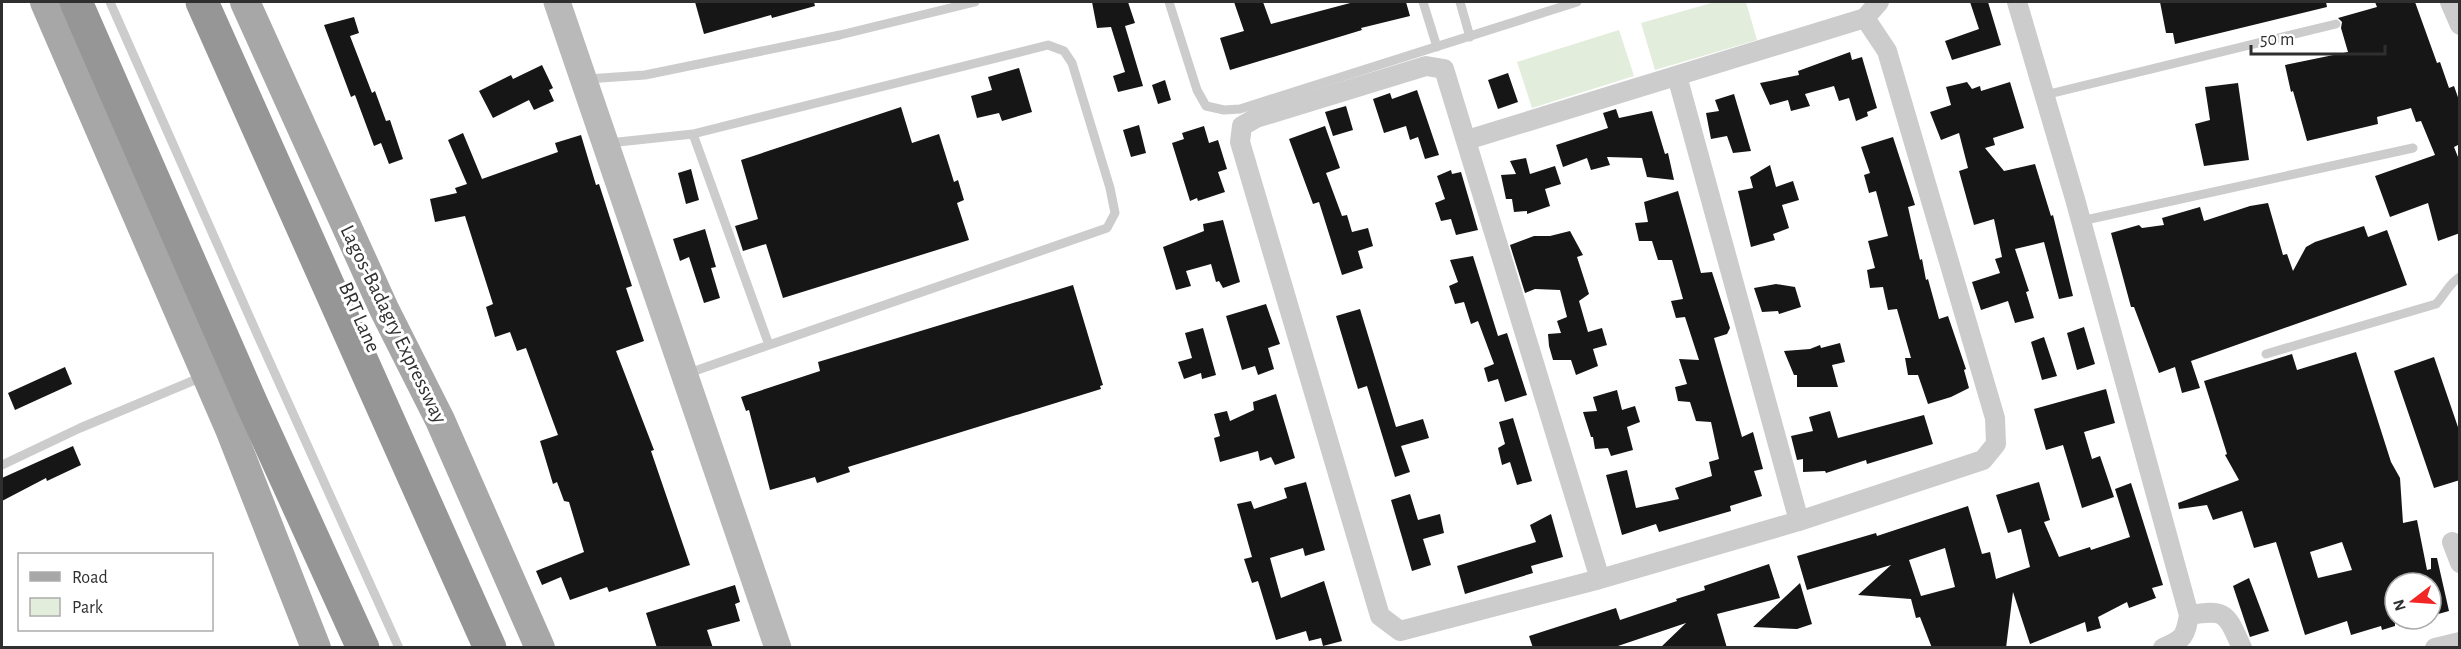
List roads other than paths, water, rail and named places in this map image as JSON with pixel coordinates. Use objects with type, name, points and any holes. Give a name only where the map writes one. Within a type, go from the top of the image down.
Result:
[{"type":"highway","points":[[76,2],[250,402],[363,648]]},
{"type":"highway","name":"Lagos-Badagry Expressway","points":[[200,2],[374,383],[489,648]]},
{"type":"highway","points":[[374,383],[482,586],[512,648]]},
{"type":"highway","points":[[250,402],[346,648]]},
{"type":"main road","points":[[45,2],[207,375],[316,648]]},
{"type":"main road","name":"Lagos-Badagry Expressway","points":[[245,2],[384,309],[440,420],[540,648]]},
{"type":"main road","points":[[546,2],[766,648]]},
{"type":"main road","points":[[557,2],[778,648]]},
{"type":"street","points":[[1467,140],[1864,18],[1879,2]]},
{"type":"street","points":[[2017,2],[2045,95],[2189,615],[2186,633],[2180,641],[2163,648]]},
{"type":"street","points":[[2450,2],[2460,25]]},
{"type":"street","points":[[1600,579],[1444,69],[1426,66],[1256,118],[1242,126],[1240,142],[1380,616],[1400,631],[1600,579],[1798,521],[1983,460],[1996,444],[1995,418],[1887,51],[1864,18]]},
{"type":"street","points":[[1677,76],[1798,521]]},
{"type":"street","points":[[2452,542],[2460,563]]},
{"type":"street","points":[[2189,615],[2213,611],[2220,613],[2233,628],[2242,648]]},
{"type":"street","points":[[2435,648],[2460,642]]},
{"type":"lane","points":[[110,2],[399,648]]},
{"type":"lane","name":"BRT Lane","points":[[200,2],[489,648]]},
{"type":"lane","points":[[584,80],[645,75],[840,35],[975,2]]},
{"type":"lane","points":[[1169,2],[1197,90],[1206,106],[1224,110],[1240,109],[1577,2]]},
{"type":"lane","points":[[1423,2],[1437,47]]},
{"type":"lane","points":[[1460,2],[1470,37]]},
{"type":"lane","points":[[2045,95],[2336,24]]},
{"type":"lane","points":[[606,143],[693,134],[1048,45],[1064,51],[1072,63],[1110,188],[1114,213],[1107,228],[684,375]]},
{"type":"lane","points":[[693,134],[769,345]]},
{"type":"lane","points":[[2080,221],[2413,148]]},
{"type":"lane","points":[[2266,354],[2436,304],[2446,293],[2453,280],[2460,277]]},
{"type":"lane","points":[[2,465],[80,428],[207,375]]}]
